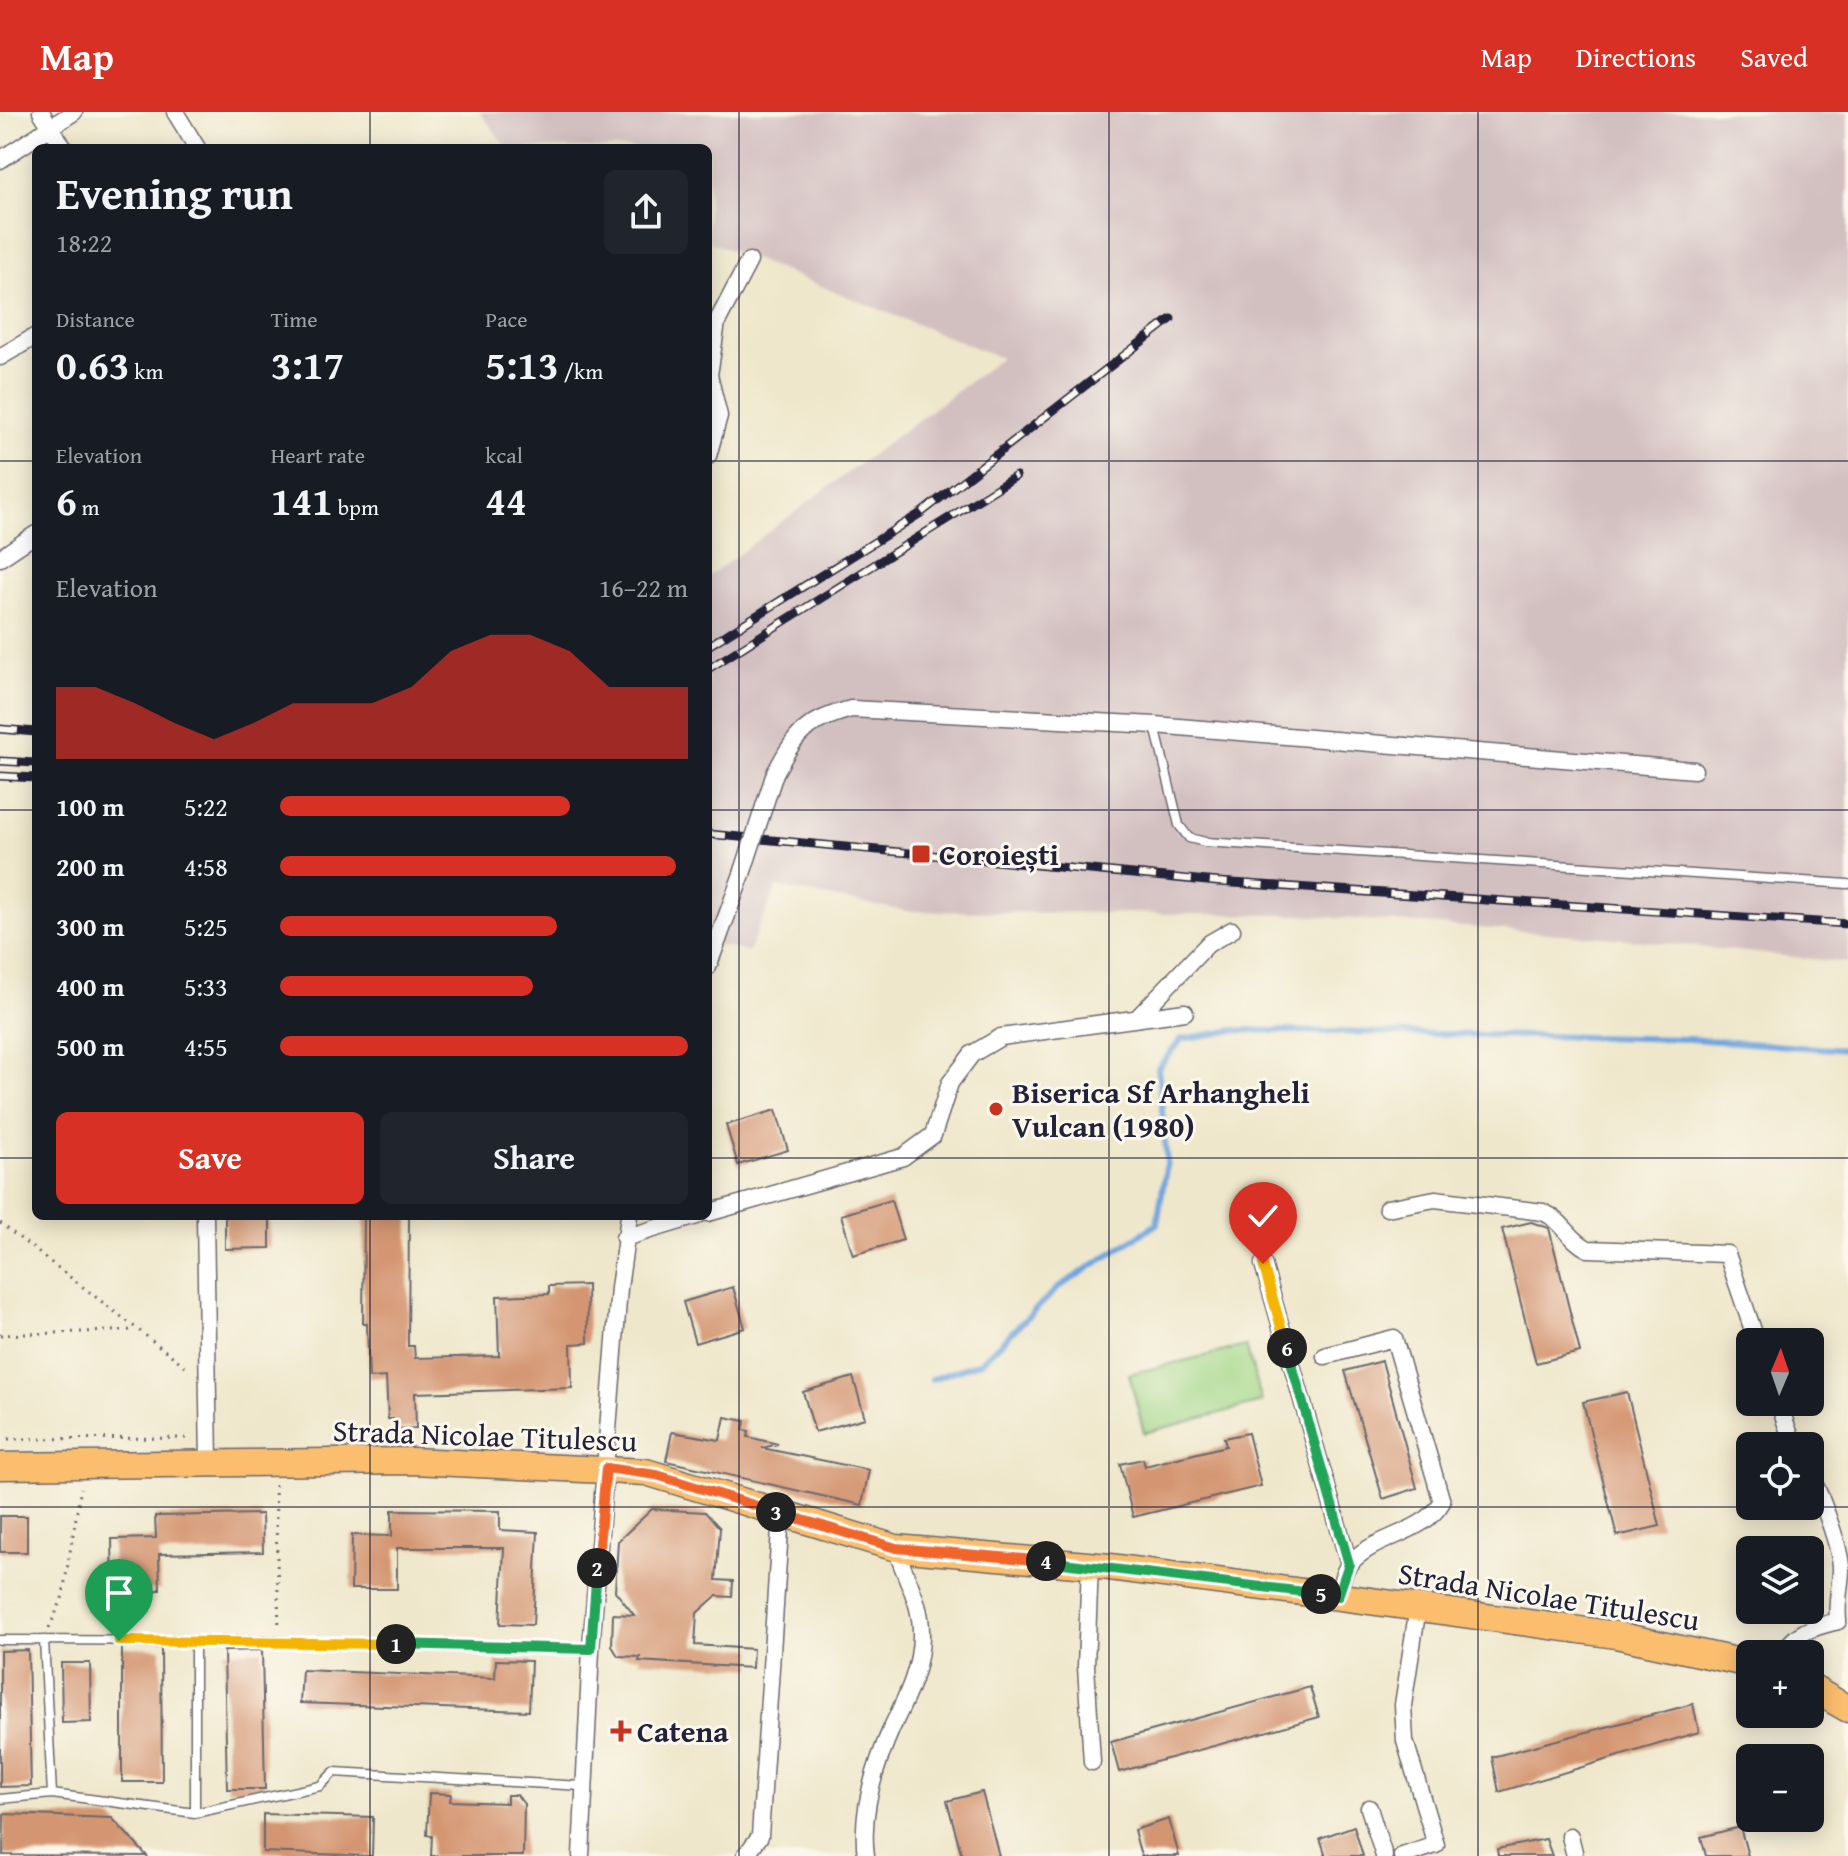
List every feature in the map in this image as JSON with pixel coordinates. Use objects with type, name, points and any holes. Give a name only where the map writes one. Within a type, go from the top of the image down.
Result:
[{"type":"main road","name":"Strada Nicolae Titulescu","points":[[0,1466],[85,1464],[209,1450],[275,1461],[427,1461],[606,1468],[657,1475],[896,1548],[1090,1565],[1338,1596],[1616,1635],[1736,1661]]},
{"type":"main road","points":[[1824,1695],[1848,1709]]},
{"type":"street","points":[[41,112],[61,144]]},
{"type":"street","points":[[0,160],[74,112]]},
{"type":"street","points":[[175,112],[195,144]]},
{"type":"street","points":[[712,355],[717,322],[749,261]]},
{"type":"street","points":[[0,357],[32,338]]},
{"type":"street","points":[[712,387],[719,416],[712,441]]},
{"type":"street","points":[[0,558],[32,537]]},
{"type":"street","points":[[712,956],[775,773],[793,738],[823,717],[851,709],[1155,725],[1694,770]]},
{"type":"street","points":[[1137,1018],[1208,944],[1232,930]]},
{"type":"street","points":[[712,1212],[903,1157],[933,1135],[950,1083],[972,1054],[1001,1037],[1185,1012]]},
{"type":"street","points":[[1387,1208],[1435,1199],[1543,1212],[1559,1218],[1576,1243],[1588,1249],[1727,1254],[1752,1328]]},
{"type":"street","points":[[205,1220],[209,1450]]},
{"type":"street","points":[[581,1856],[591,1649],[624,1238],[628,1220]]},
{"type":"street","points":[[624,1238],[684,1220]]},
{"type":"street","points":[[1263,1264],[1349,1564],[1338,1596]]},
{"type":"street","name":"Strada Nicolae Titulescu","points":[[1325,1356],[1394,1338],[1442,1502],[1438,1509],[1416,1524],[1349,1564]]},
{"type":"street","points":[[1793,1640],[1808,1629],[1843,1619],[1836,1593],[1842,1569],[1824,1506]]},
{"type":"street","points":[[745,1856],[760,1836],[781,1514]]},
{"type":"street","points":[[866,1856],[863,1831],[867,1802],[893,1726],[908,1697],[920,1653],[918,1602],[896,1548]]},
{"type":"street","points":[[1090,1565],[1086,1666],[1092,1762]]},
{"type":"street","points":[[1402,1856],[1436,1845],[1405,1741],[1403,1705],[1418,1607]]},
{"type":"street","points":[[1369,1808],[1384,1856]]},
{"type":"street","points":[[1570,1836],[1575,1856]]},
{"type":"lane","points":[[1155,725],[1179,825],[1189,838],[1205,842],[1848,884]]},
{"type":"lane","points":[[0,1640],[279,1641],[591,1649]]},
{"type":"lane","points":[[44,1640],[52,1794]]},
{"type":"lane","points":[[195,1641],[195,1813]]},
{"type":"lane","points":[[0,1799],[52,1794],[195,1813],[320,1786],[334,1772],[582,1786]]},
{"type":"path","points":[[0,1223],[208,1384]]},
{"type":"path","points":[[0,1335],[139,1330]]},
{"type":"path","points":[[0,1439],[209,1450]]},
{"type":"path","points":[[275,1461],[279,1641]]},
{"type":"path","points":[[44,1640],[62,1599],[85,1464]]},
{"type":"shaded area","points":[[480,112],[1848,112],[1848,963],[1616,938],[1300,915],[905,911],[777,887],[748,952],[712,944],[712,574],[1001,358],[712,243],[712,144],[504,144]]},
{"type":"green space","points":[[1246,1346],[1262,1402],[1144,1433],[1129,1374]]},
{"type":"building","points":[[776,1110],[788,1150],[738,1165],[726,1125]]},
{"type":"building","points":[[891,1200],[903,1240],[853,1255],[841,1215]]},
{"type":"building","points":[[225,1220],[270,1220],[270,1248],[225,1249]]},
{"type":"building","points":[[364,1220],[409,1220],[408,1346],[414,1346],[415,1358],[499,1356],[497,1296],[549,1294],[549,1286],[587,1285],[588,1343],[571,1344],[572,1388],[415,1393],[416,1428],[394,1429],[393,1419],[388,1419],[386,1377],[369,1378],[367,1324],[363,1324]]},
{"type":"building","points":[[1531,1222],[1549,1228],[1580,1352],[1536,1363],[1502,1229]]},
{"type":"building","points":[[733,1287],[745,1328],[695,1343],[683,1302]]},
{"type":"building","points":[[1382,1361],[1417,1488],[1383,1499],[1345,1371]]},
{"type":"building","points":[[853,1377],[865,1418],[815,1432],[803,1392]]},
{"type":"building","points":[[1627,1392],[1660,1526],[1617,1536],[1583,1402]]},
{"type":"building","points":[[725,1417],[745,1421],[743,1430],[749,1431],[748,1437],[778,1444],[762,1448],[869,1470],[862,1505],[666,1461],[672,1432],[720,1440]]},
{"type":"building","points":[[1248,1433],[1261,1486],[1133,1517],[1120,1464],[1143,1459],[1145,1466],[1226,1446],[1224,1438]]},
{"type":"building","points":[[652,1509],[705,1512],[720,1528],[716,1580],[733,1581],[732,1597],[716,1596],[697,1613],[695,1645],[753,1649],[752,1668],[639,1661],[640,1657],[618,1656],[612,1646],[613,1614],[634,1615],[615,1591],[618,1541]]},
{"type":"building","points":[[392,1510],[500,1511],[500,1530],[538,1532],[533,1625],[500,1624],[504,1548],[397,1548],[397,1589],[351,1589],[352,1535],[392,1536]]},
{"type":"building","points":[[262,1514],[263,1552],[159,1554],[160,1590],[113,1591],[112,1539],[156,1538],[155,1516]]},
{"type":"building","points":[[0,1516],[27,1516],[27,1552],[0,1552]]},
{"type":"building","points":[[122,1647],[161,1648],[162,1782],[122,1782]]},
{"type":"building","points":[[28,1650],[31,1786],[0,1787],[0,1651]]},
{"type":"building","points":[[262,1650],[265,1789],[227,1789],[224,1651]]},
{"type":"building","points":[[496,1660],[531,1661],[529,1711],[300,1703],[302,1670],[495,1678]]},
{"type":"building","points":[[61,1663],[90,1663],[91,1722],[62,1723]]},
{"type":"building","points":[[1310,1687],[1319,1717],[1119,1772],[1111,1742]]},
{"type":"building","points":[[1693,1704],[1699,1732],[1499,1792],[1492,1757]]},
{"type":"building","points":[[982,1792],[999,1856],[962,1856],[947,1801]]},
{"type":"building","points":[[429,1793],[451,1794],[450,1801],[507,1803],[507,1795],[517,1795],[524,1804],[523,1856],[431,1856],[432,1836],[427,1835]]},
{"type":"building","points":[[4,1814],[112,1818],[147,1856],[3,1855]]},
{"type":"building","points":[[263,1814],[373,1817],[372,1856],[263,1852]]},
{"type":"building","points":[[1169,1819],[1179,1856],[1141,1856],[1134,1830]]},
{"type":"building","points":[[1354,1826],[1363,1856],[1326,1856],[1320,1838]]},
{"type":"building","points":[[1736,1828],[1736,1832],[1741,1832],[1748,1856],[1706,1856],[1701,1837]]},
{"type":"building","points":[[1546,1839],[1552,1856],[1498,1856],[1497,1849]]},
{"type":"waterway","points":[[932,1379],[981,1362],[1059,1287],[1157,1224],[1167,1162],[1158,1068],[1182,1039],[1235,1030],[1689,1039],[1848,1050]]},
{"type":"railway","points":[[712,644],[921,513],[1171,319]]},
{"type":"railway","points":[[712,666],[1016,476]]},
{"type":"railway","points":[[0,729],[32,732]]},
{"type":"railway","points":[[0,761],[32,763]]},
{"type":"railway","points":[[0,776],[32,778]]},
{"type":"railway","points":[[712,834],[1218,882],[1848,924]]},
{"type":"place","name":"Coroiești","points":[[921,854]]},
{"type":"place","name":"Biserica Sf Arhangheli Vulcan (1980)","points":[[996,1109]]},
{"type":"place","name":"Catena","points":[[621,1731]]},
{"type":"route","points":[[119,1641],[279,1641],[591,1649],[606,1468],[657,1475],[838,1533],[896,1548],[1110,1567],[1338,1596],[1349,1564],[1263,1264]]}]
